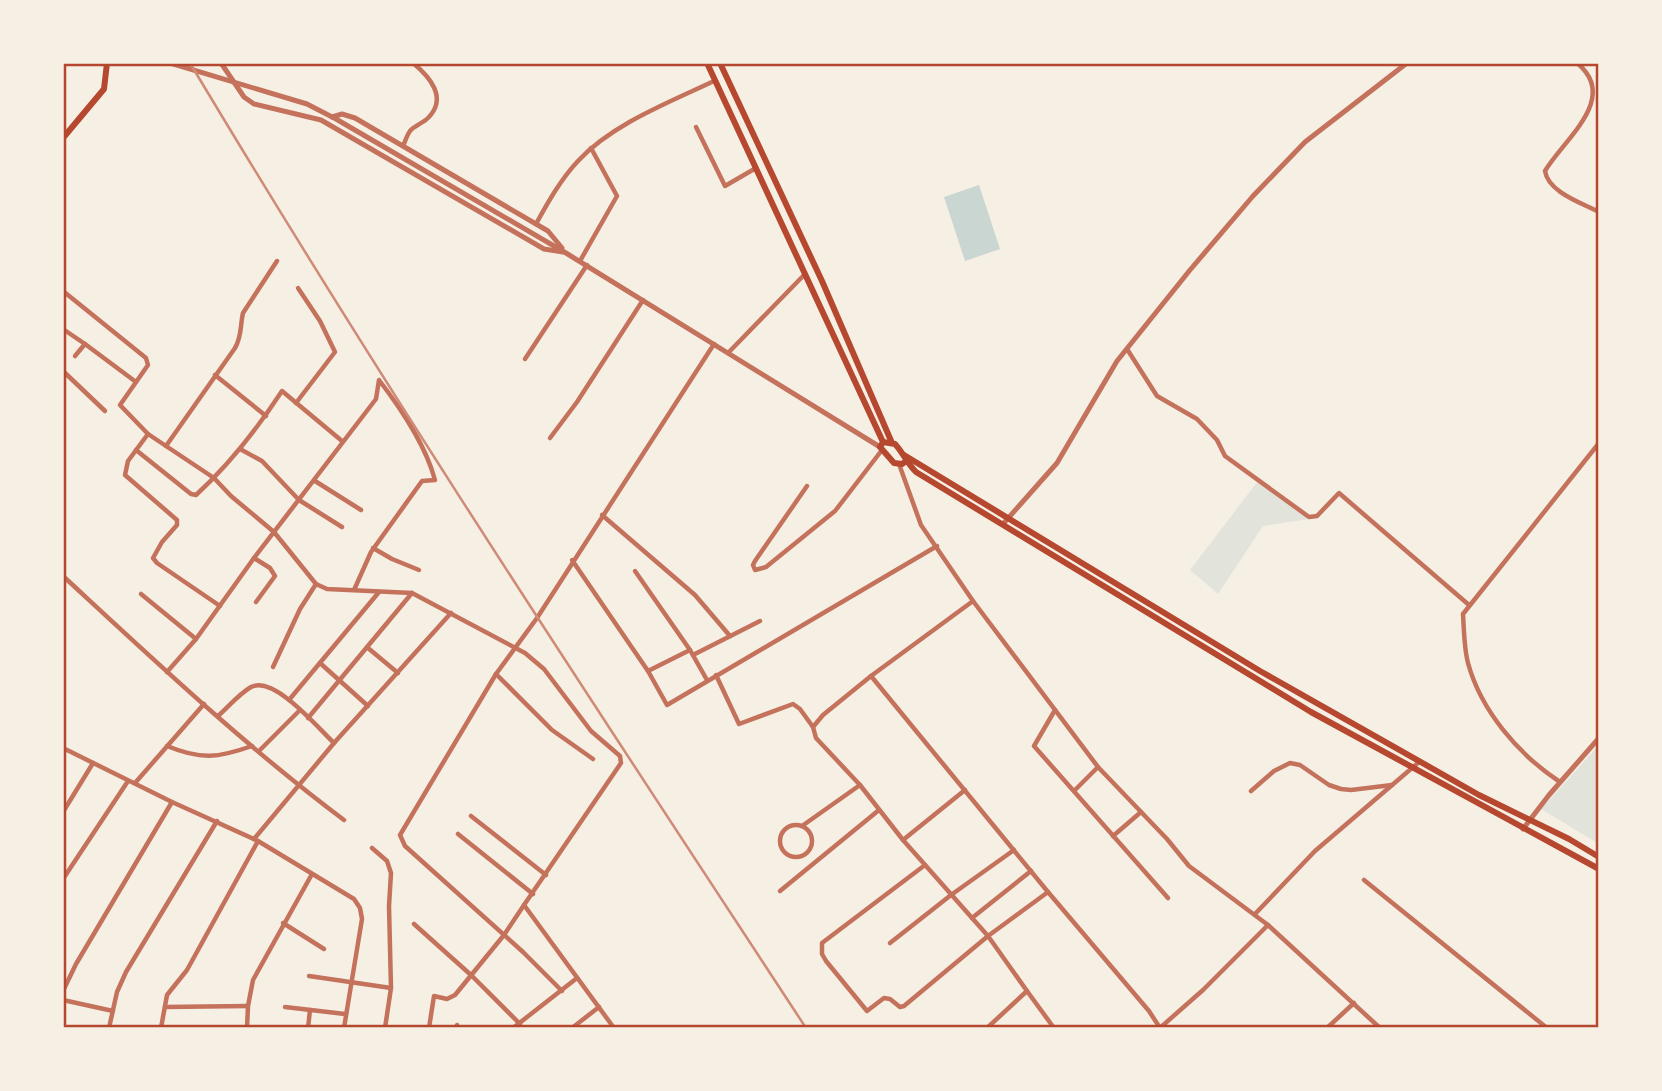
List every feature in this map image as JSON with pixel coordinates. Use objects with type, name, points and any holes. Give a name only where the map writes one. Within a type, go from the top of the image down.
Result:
[{"type":"main road","points":[[63,138],[104,89],[107,63]]},
{"type":"main road","points":[[707,63],[890,460],[903,460],[1010,517],[1260,671],[1419,762],[1599,857]]},
{"type":"main road","points":[[720,63],[822,281],[892,443],[903,460],[916,472],[1311,712],[1599,869]]},
{"type":"main road","points":[[882,446],[892,443]]},
{"type":"street","points":[[170,63],[307,104],[587,265],[882,446],[835,511],[766,567],[755,570],[752,565],[807,485]]},
{"type":"street","points":[[221,63],[244,97],[254,104],[321,120],[544,249],[566,253]]},
{"type":"street","points":[[403,146],[410,130],[427,120],[437,107],[436,91],[429,76],[414,63]]},
{"type":"street","points":[[1003,524],[1057,463],[1117,360],[1244,207],[1305,142],[1407,63]]},
{"type":"street","points":[[1577,63],[1589,78],[1593,99],[1588,114],[1545,171],[1546,179],[1552,186],[1599,212]]},
{"type":"street","points":[[536,224],[550,199],[591,148],[633,120],[714,80]]},
{"type":"street","points":[[321,120],[342,114],[355,117],[548,231],[566,253]]},
{"type":"street","points":[[696,127],[725,186],[756,168]]},
{"type":"street","points":[[580,261],[617,196],[591,148]]},
{"type":"street","points":[[166,446],[240,339],[243,313],[277,261]]},
{"type":"street","points":[[525,359],[587,265]]},
{"type":"street","points":[[729,352],[805,274]]},
{"type":"street","points":[[296,402],[335,352],[320,321],[298,288]]},
{"type":"street","points":[[63,291],[146,358],[148,365],[120,405],[148,434],[214,478],[230,496],[274,532],[316,584],[327,589],[412,593],[536,661],[583,722],[622,759],[504,935],[451,998],[436,995],[432,998],[429,1028]]},
{"type":"street","points":[[550,438],[577,402],[643,300]]},
{"type":"street","points":[[63,329],[136,382]]},
{"type":"street","points":[[75,356],[85,344]]},
{"type":"street","points":[[562,991],[405,846],[400,835],[496,674],[537,618],[714,344]]},
{"type":"street","points":[[1127,349],[1157,396],[1197,419],[1217,440],[1225,456],[1309,517],[1317,516],[1339,493],[1469,605]]},
{"type":"street","points":[[63,371],[105,411]]},
{"type":"street","points":[[215,375],[265,416]]},
{"type":"street","points":[[167,672],[196,639],[254,558],[376,399],[379,380],[429,458],[435,480],[422,481],[373,548],[354,590]]},
{"type":"street","points":[[136,450],[191,494],[196,495],[240,449],[282,391],[342,441]]},
{"type":"street","points":[[148,434],[128,461],[125,475],[177,520],[177,525],[162,542],[153,558],[157,564],[220,606]]},
{"type":"street","points":[[1560,782],[1543,771],[1491,717],[1468,663],[1462,614],[1599,443]]},
{"type":"street","points":[[240,449],[262,461],[299,500],[342,527]]},
{"type":"street","points":[[903,460],[921,525],[973,601],[1098,767],[1189,866],[1268,925],[1380,1028]]},
{"type":"street","points":[[315,481],[361,510]]},
{"type":"street","points":[[602,515],[695,595],[730,636]]},
{"type":"street","points":[[572,560],[648,671],[667,705],[937,546]]},
{"type":"street","points":[[373,548],[419,570]]},
{"type":"street","points":[[254,558],[270,568],[275,576],[256,602]]},
{"type":"street","points":[[635,571],[708,680]]},
{"type":"street","points":[[63,576],[252,746],[344,820]]},
{"type":"street","points":[[273,667],[300,609],[316,584]]},
{"type":"street","points":[[289,700],[379,592]]},
{"type":"street","points":[[309,719],[412,593]]},
{"type":"street","points":[[141,594],[196,639]]},
{"type":"street","points":[[813,727],[822,715],[871,676],[973,601]]},
{"type":"street","points":[[161,1028],[173,986],[187,970],[256,840],[334,743],[451,613]]},
{"type":"street","points":[[648,671],[760,621]]},
{"type":"street","points":[[368,648],[398,673]]},
{"type":"street","points":[[320,663],[368,706]]},
{"type":"street","points":[[496,674],[552,730],[593,759]]},
{"type":"street","points":[[716,675],[738,724],[793,704],[800,709],[813,727],[816,738],[860,785],[903,840],[988,936],[1054,1028]]},
{"type":"street","points":[[871,676],[1160,1028],[1203,990],[1268,925]]},
{"type":"street","points":[[218,716],[251,688],[261,685],[289,700],[334,743]]},
{"type":"street","points":[[135,783],[204,704]]},
{"type":"street","points":[[259,751],[300,710]]},
{"type":"street","points":[[1055,710],[1034,746],[1167,898]]},
{"type":"street","points":[[1523,829],[1599,738]]},
{"type":"street","points":[[167,746],[200,757],[218,756],[252,746]]},
{"type":"street","points":[[63,748],[256,840],[354,900],[360,908],[362,919],[344,1028]]},
{"type":"street","points":[[63,812],[93,762]]},
{"type":"street","points":[[1255,914],[1315,851],[1419,762]]},
{"type":"street","points":[[1251,791],[1274,771],[1290,763],[1300,765],[1329,785],[1340,789],[1393,785]]},
{"type":"street","points":[[1074,791],[1098,767]]},
{"type":"street","points":[[63,879],[128,780]]},
{"type":"street","points":[[802,826],[811,834],[812,847],[804,856],[791,857],[782,849],[781,836],[789,827],[802,826],[860,785]]},
{"type":"street","points":[[903,840],[965,790]]},
{"type":"street","points":[[63,991],[76,964],[172,802]]},
{"type":"street","points":[[780,891],[879,810]]},
{"type":"street","points":[[1113,836],[1141,812]]},
{"type":"street","points":[[471,816],[546,875]]},
{"type":"street","points":[[109,1028],[126,972],[217,821]]},
{"type":"street","points":[[458,834],[533,894]]},
{"type":"street","points":[[372,848],[387,861],[391,873],[391,988],[385,1028]]},
{"type":"street","points":[[890,943],[1014,850]]},
{"type":"street","points":[[925,865],[822,943],[822,954],[826,961],[867,1011],[884,998],[900,1007],[904,1006],[988,936],[1048,892]]},
{"type":"street","points":[[972,918],[1031,871]]},
{"type":"street","points":[[247,1028],[253,980],[312,874]]},
{"type":"street","points":[[1364,880],[1547,1028]]},
{"type":"street","points":[[524,905],[614,1028]]},
{"type":"street","points":[[284,923],[324,949]]},
{"type":"street","points":[[414,924],[520,1024]]},
{"type":"street","points":[[309,976],[391,988]]},
{"type":"street","points":[[513,1028],[577,978]]},
{"type":"street","points":[[987,1028],[1027,991]]},
{"type":"street","points":[[63,1000],[113,1011]]},
{"type":"street","points":[[1327,1028],[1354,1003]]},
{"type":"street","points":[[165,1007],[248,1006]]},
{"type":"street","points":[[285,1007],[345,1014]]},
{"type":"street","points":[[572,1028],[599,1007]]},
{"type":"street","points":[[308,1028],[310,1010]]},
{"type":"shaded area","points":[[979,185],[1000,249],[965,261],[944,197]]},
{"type":"shaded area","points":[[1258,481],[1309,519],[1263,526],[1218,594],[1190,570]]},
{"type":"shaded area","points":[[1599,745],[1599,844],[1541,809]]},
{"type":"railway","points":[[190,63],[416,428],[806,1028]]}]
